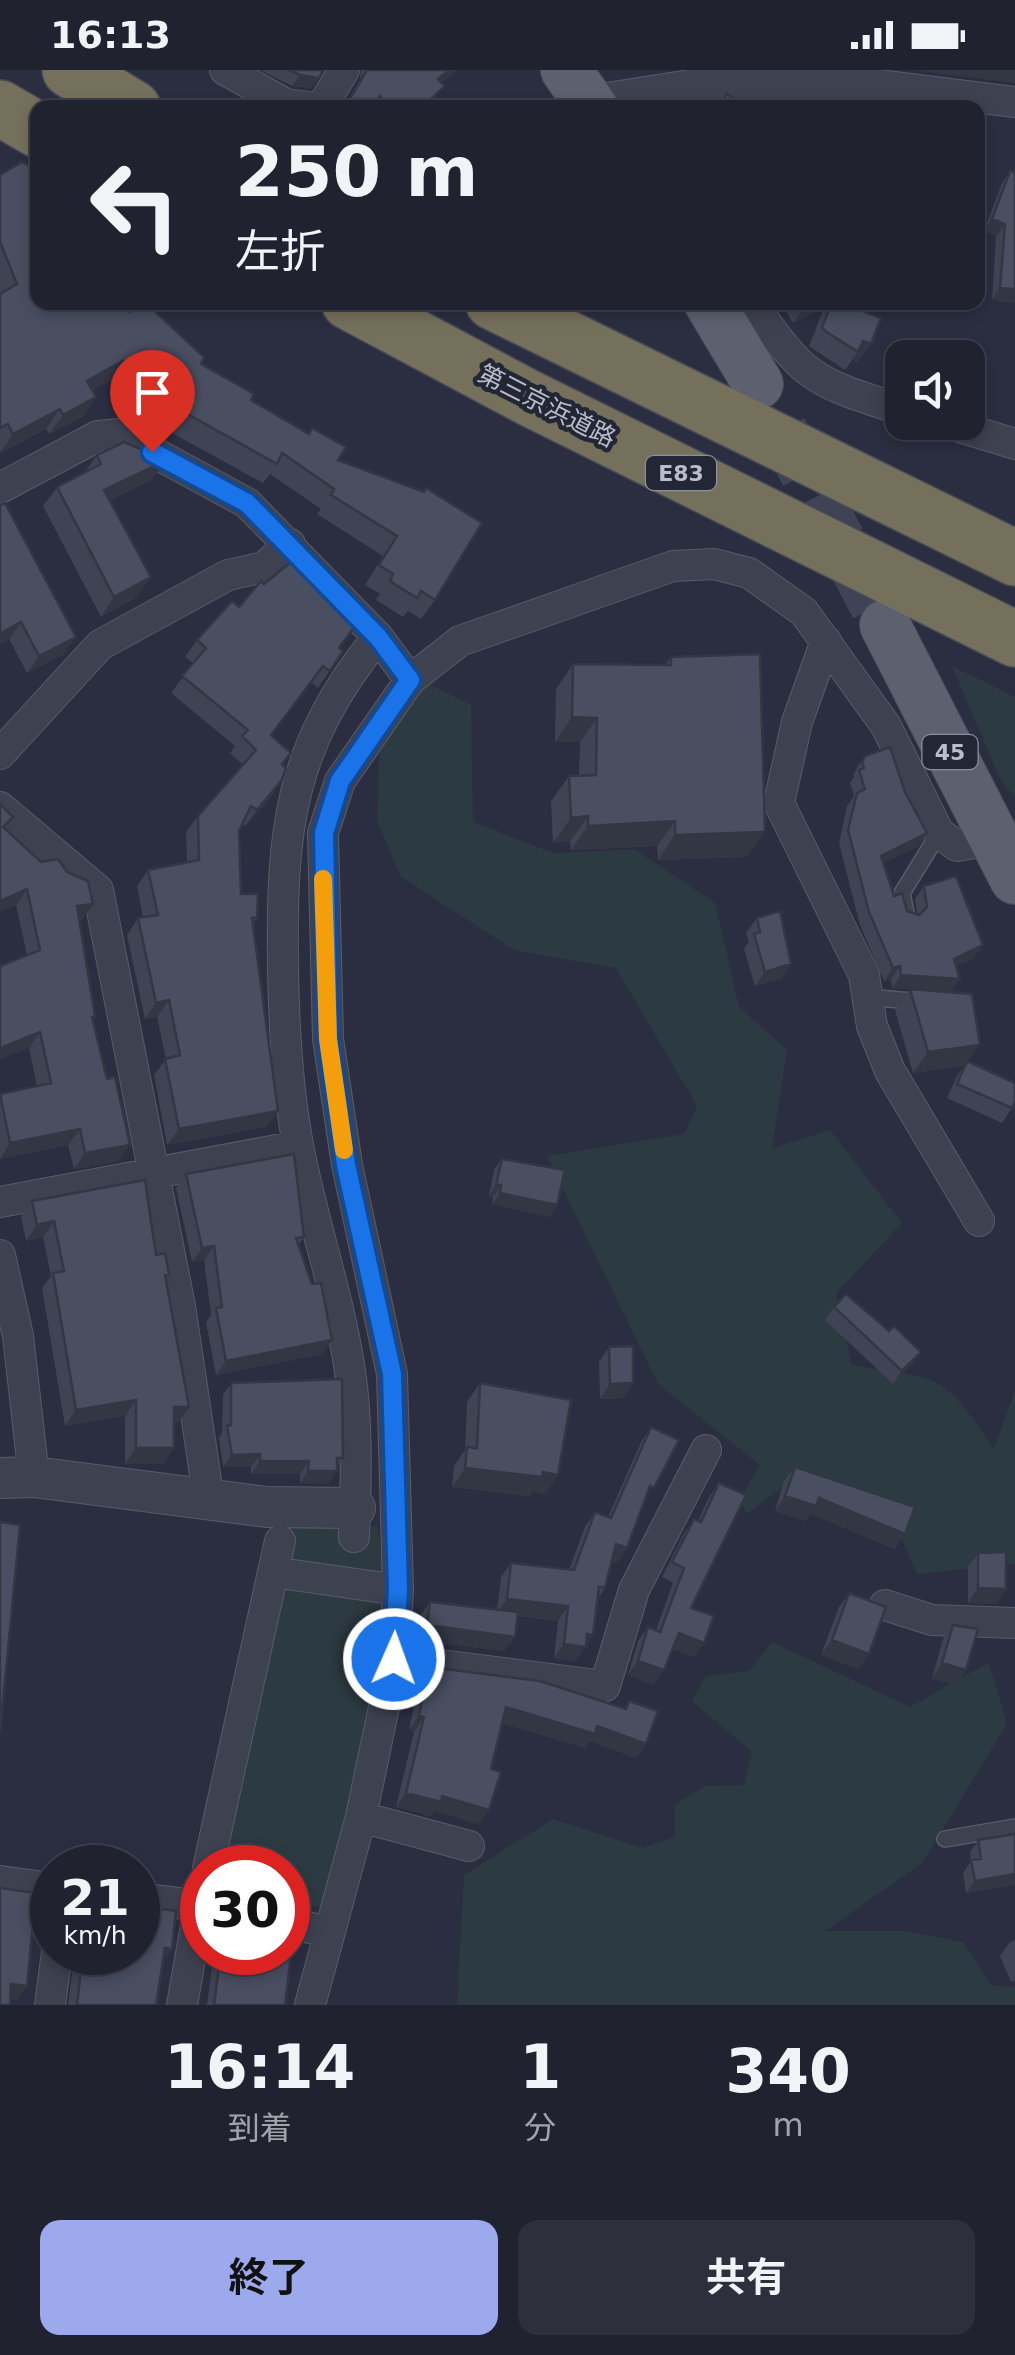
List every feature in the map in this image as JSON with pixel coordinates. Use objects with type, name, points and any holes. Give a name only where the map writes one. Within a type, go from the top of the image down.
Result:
[{"type":"highway","points":[[70,70],[120,100]]},
{"type":"highway","points":[[0,108],[30,125]]},
{"type":"highway","name":"第三京浜道路","points":[[364,310],[544,406],[1015,639]]},
{"type":"highway","points":[[509,310],[1015,558]]},
{"type":"main road","points":[[713,310],[758,384]]},
{"type":"main road","name":"45","points":[[885,625],[1005,859]]},
{"type":"street","points":[[324,100],[344,70]]},
{"type":"street","points":[[236,73],[280,100]]},
{"type":"street","points":[[582,93],[697,84],[863,83],[1015,102]]},
{"type":"street","points":[[756,310],[793,361],[809,375],[885,404]]},
{"type":"street","points":[[0,488],[98,436],[120,434],[247,503],[378,637],[410,680]]},
{"type":"street","points":[[985,435],[1015,444]]},
{"type":"street","points":[[0,754],[100,646],[228,576],[264,568],[290,544]]},
{"type":"street","points":[[310,2005],[361,1818],[394,1659],[398,1590],[392,1374],[346,1165],[328,1039],[324,833],[340,781],[410,680],[460,641],[673,566],[714,564],[748,572],[804,612],[886,726],[939,833],[958,846],[1005,859]]},
{"type":"street","points":[[0,1256],[18,1336],[17,1478],[354,1522],[350,1372],[298,1146],[284,1033],[284,841],[302,769],[325,714],[348,674],[378,637]]},
{"type":"street","points":[[826,641],[798,722],[779,804],[864,975],[872,1026],[890,1071],[979,1221]]},
{"type":"street","points":[[0,807],[98,890],[180,1306],[209,1501]]},
{"type":"street","points":[[0,1202],[298,1146]]},
{"type":"street","points":[[394,1659],[605,1686],[634,1590],[706,1450]]},
{"type":"street","points":[[213,1845],[280,1541]]},
{"type":"street","points":[[273,1572],[398,1590]]},
{"type":"street","points":[[885,1605],[932,1620],[1015,1623]]},
{"type":"street","points":[[361,1818],[469,1846]]},
{"type":"street","points":[[0,1882],[30,1885]]},
{"type":"street","points":[[310,1928],[329,1932]]},
{"type":"street","points":[[50,2005],[55,1975]]},
{"type":"street","points":[[182,2005],[188,1975]]},
{"type":"lane","points":[[907,918],[902,893],[939,833]]},
{"type":"lane","points":[[867,998],[935,1002]]},
{"type":"lane","points":[[946,1839],[1015,1827]]},
{"type":"shaded area","points":[[952,666],[1015,697],[1015,797],[1001,781]]},
{"type":"shaded area","points":[[425,682],[471,705],[473,822],[554,853],[634,849],[715,903],[739,1007],[787,1050],[772,1148],[830,1130],[902,1223],[836,1293],[852,1365],[905,1373],[938,1383],[963,1405],[994,1449],[1015,1390],[1015,1564],[917,1574],[882,1495],[798,1475],[747,1514],[740,1499],[760,1465],[658,1384],[547,1156],[684,1134],[697,1106],[616,968],[514,950],[400,876],[377,820],[380,742]]},
{"type":"shaded area","points":[[378,1526],[387,1606],[342,1837],[322,1908],[310,1906],[310,1845],[211,1845],[274,1527]]},
{"type":"shaded area","points":[[772,1642],[910,1707],[989,1662],[1007,1724],[922,1863],[825,1931],[905,1931],[963,1942],[991,1985],[1015,1987],[1015,2005],[457,2005],[464,1875],[553,1819],[642,1848],[675,1837],[675,1805],[705,1786],[744,1785],[752,1752],[692,1701],[706,1676],[749,1671]]},
{"type":"building","points":[[289,70],[323,70],[319,78]]},
{"type":"building","points":[[367,70],[450,70],[438,79],[445,86],[432,100],[383,100],[380,96],[378,100],[349,100]]},
{"type":"building","points":[[22,162],[30,166],[30,310],[153,310],[204,357],[201,364],[254,394],[251,400],[309,434],[312,428],[346,447],[338,460],[424,492],[426,488],[482,523],[435,600],[421,591],[417,598],[390,581],[393,574],[379,565],[397,536],[331,495],[334,489],[282,453],[277,464],[166,402],[171,390],[123,361],[87,381],[96,397],[63,415],[60,409],[13,434],[8,424],[0,428],[0,294],[17,284],[0,242],[0,175]]},
{"type":"building","points":[[1010,171],[1015,172],[1015,289],[1000,288],[1005,224],[992,219]]},
{"type":"building","points":[[829,310],[860,310],[881,318],[871,344],[863,341],[858,352],[822,327]]},
{"type":"building","points":[[124,442],[167,460],[104,490],[151,577],[114,597],[57,487],[101,464],[97,455]]},
{"type":"building","points":[[5,503],[76,637],[39,656],[21,622],[0,634],[0,505]]},
{"type":"building","points":[[296,558],[361,618],[339,648],[343,651],[330,671],[323,666],[271,735],[291,753],[282,764],[286,768],[282,780],[257,810],[251,806],[239,831],[241,894],[258,894],[257,918],[252,918],[278,1111],[179,1129],[165,1059],[180,1055],[169,1000],[156,1003],[138,918],[158,915],[148,870],[199,860],[198,816],[256,750],[242,736],[248,730],[182,676],[206,648],[197,640],[232,601],[239,607],[261,581],[264,584]]},
{"type":"building","points":[[760,654],[765,832],[675,835],[675,821],[588,826],[588,816],[571,818],[569,776],[596,775],[597,718],[572,717],[573,664],[671,665],[671,657]]},
{"type":"building","points":[[890,747],[905,792],[927,833],[881,856],[894,896],[902,893],[907,911],[919,915],[927,907],[924,886],[956,876],[983,945],[954,959],[960,979],[901,975],[900,966],[893,968],[869,912],[848,830],[857,793],[865,789],[859,770],[864,768],[865,756]]},
{"type":"building","points":[[0,804],[13,817],[3,827],[41,862],[58,859],[67,872],[88,881],[93,904],[77,906],[95,1016],[92,1017],[107,1079],[115,1077],[130,1145],[85,1153],[80,1129],[10,1143],[0,1094],[51,1083],[40,1032],[0,1048],[0,966],[40,950],[27,889],[0,901]]},
{"type":"building","points":[[780,911],[791,964],[765,972],[754,934],[760,932],[757,918]]},
{"type":"building","points":[[910,989],[972,994],[980,1045],[928,1052]]},
{"type":"building","points":[[967,1061],[1015,1083],[1012,1108],[957,1084]]},
{"type":"building","points":[[294,1154],[304,1237],[296,1238],[312,1284],[321,1283],[332,1340],[226,1361],[216,1308],[222,1307],[214,1246],[202,1248],[186,1174]]},
{"type":"building","points":[[502,1159],[565,1170],[557,1205],[500,1193],[501,1185],[496,1185]]},
{"type":"building","points":[[145,1180],[156,1255],[165,1253],[169,1274],[165,1275],[189,1407],[174,1407],[174,1448],[136,1448],[136,1400],[76,1410],[53,1273],[64,1271],[54,1221],[37,1225],[32,1201]]},
{"type":"building","points":[[846,1294],[889,1331],[894,1326],[921,1352],[902,1371],[834,1307]]},
{"type":"building","points":[[633,1346],[633,1383],[610,1384],[609,1347]]},
{"type":"building","points":[[342,1379],[343,1458],[337,1458],[337,1471],[308,1471],[309,1461],[260,1461],[260,1454],[232,1455],[227,1426],[231,1425],[231,1383]]},
{"type":"building","points":[[480,1383],[571,1400],[558,1475],[543,1472],[542,1477],[465,1468],[467,1447],[477,1448]]},
{"type":"building","points":[[651,1427],[679,1440],[654,1488],[650,1486],[627,1548],[616,1544],[605,1588],[599,1587],[593,1635],[587,1634],[586,1647],[564,1644],[568,1606],[507,1599],[511,1563],[574,1570],[595,1512],[611,1518]]},
{"type":"building","points":[[795,1467],[915,1507],[905,1534],[819,1498],[816,1506],[785,1496]]},
{"type":"building","points":[[719,1483],[746,1495],[691,1608],[714,1616],[704,1643],[679,1633],[664,1670],[638,1661],[648,1627],[660,1632],[684,1568],[672,1562],[694,1519],[701,1522]]},
{"type":"building","points":[[0,1522],[20,1525],[0,1733]]},
{"type":"building","points":[[1006,1552],[1006,1589],[978,1588],[978,1553]]},
{"type":"building","points":[[849,1593],[886,1607],[869,1654],[832,1640]]},
{"type":"building","points":[[430,1602],[518,1612],[515,1637],[427,1625]]},
{"type":"building","points":[[953,1625],[978,1629],[966,1670],[942,1663]]},
{"type":"building","points":[[429,1667],[540,1681],[626,1709],[629,1701],[658,1711],[646,1744],[597,1726],[595,1734],[506,1707],[491,1769],[501,1772],[489,1810],[442,1796],[441,1802],[406,1793],[424,1717],[419,1716]]},
{"type":"building","points":[[1015,1834],[1015,1874],[975,1881],[971,1860],[981,1859],[978,1840]]},
{"type":"building","points":[[0,1888],[30,1892],[30,1955],[27,1986],[11,1984],[10,2005],[0,2005]]},
{"type":"building","points":[[160,1909],[176,1911],[172,1949],[165,1948],[156,2005],[77,2005],[80,1975],[160,1975]]},
{"type":"building","points":[[218,1975],[289,1975],[285,2005],[214,2005]]},
{"type":"tunnel","points":[[782,430],[885,625]]},
{"type":"slow traffic","points":[[323,879],[328,1039],[344,1150]]},
{"type":"route","points":[[152,452],[247,503],[378,637],[410,680],[340,781],[324,833],[323,939],[328,1039],[346,1165],[392,1374],[398,1590],[394,1659]]}]
